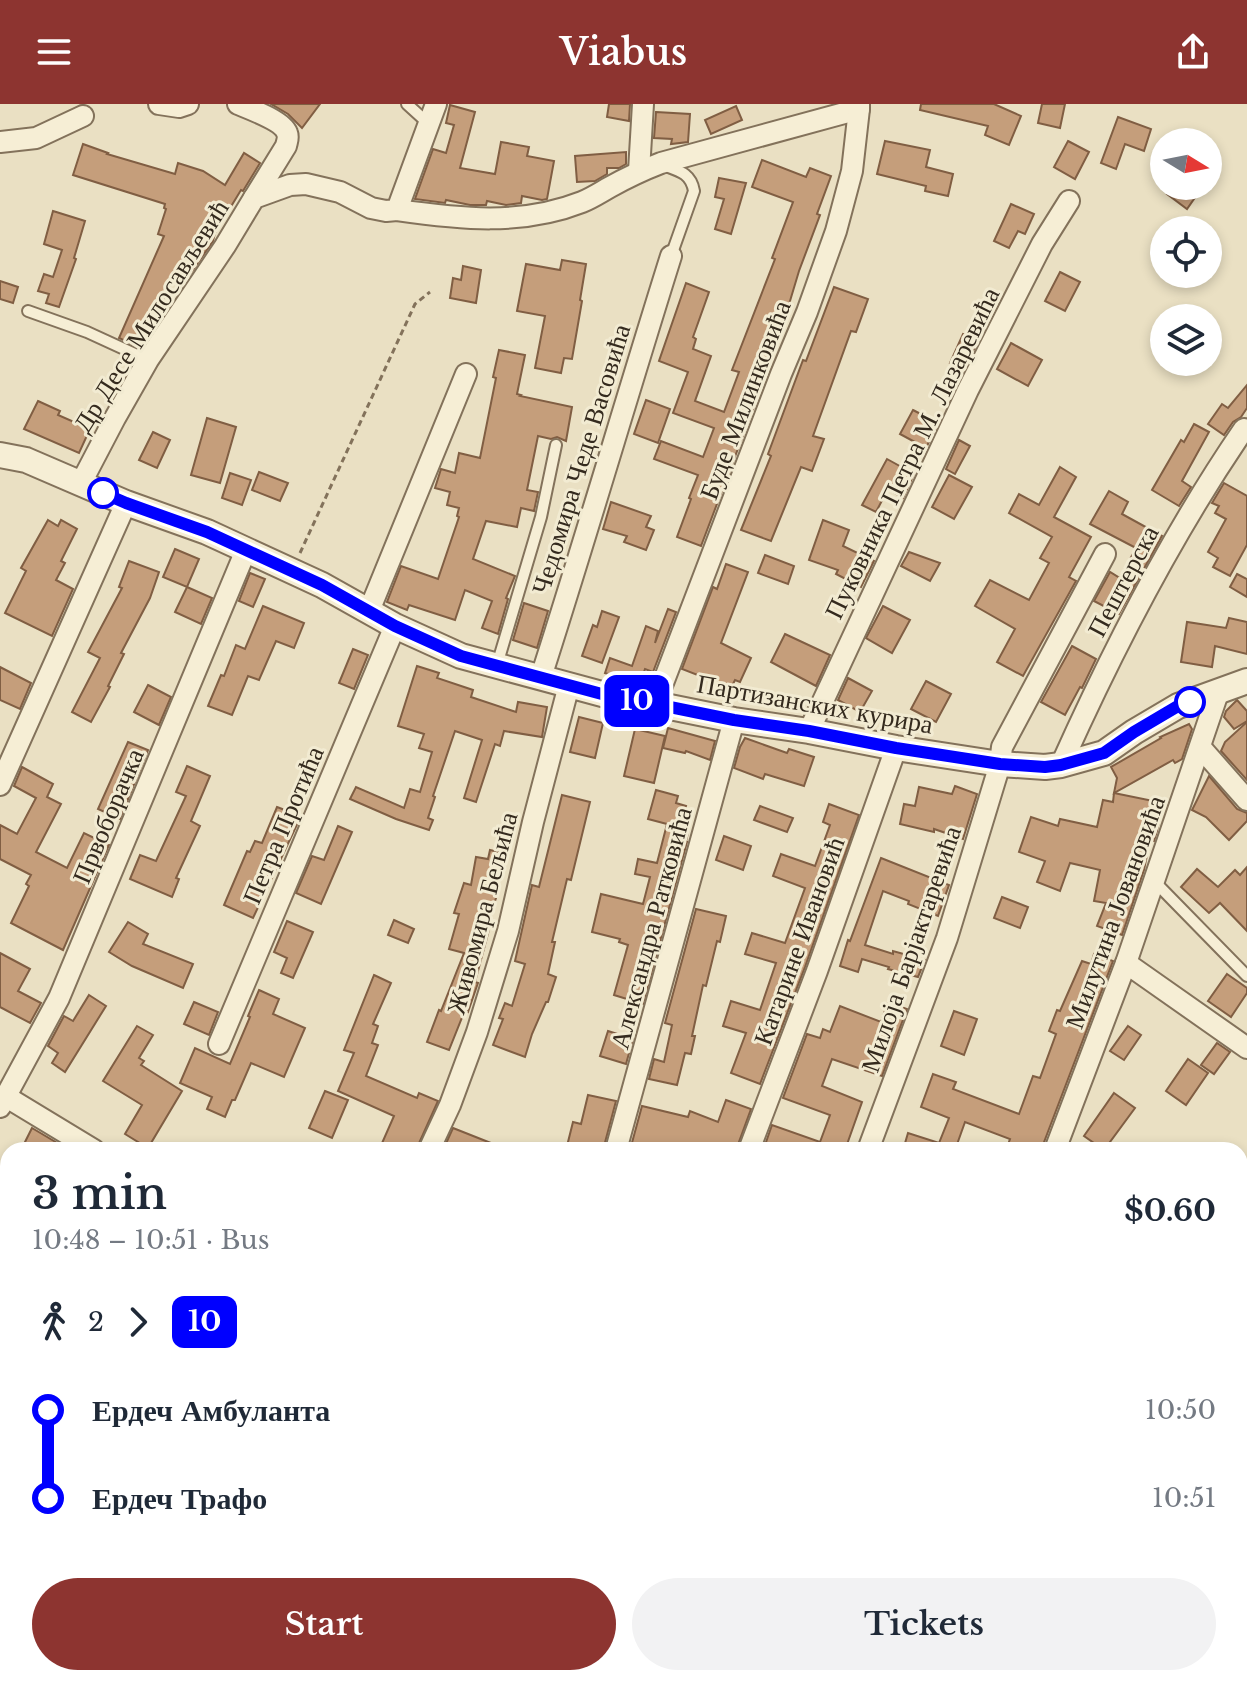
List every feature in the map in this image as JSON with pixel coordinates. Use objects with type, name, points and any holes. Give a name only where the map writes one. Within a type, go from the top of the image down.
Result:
[{"type":"street","points":[[159,104],[179,107],[188,104]]},
{"type":"street","points":[[238,104],[258,112],[287,131],[286,146],[254,198]]},
{"type":"street","points":[[639,171],[643,104]]},
{"type":"street","name":"Др Десе Милосављевић","points":[[81,483],[148,360],[254,198],[290,185],[306,184],[340,192],[371,208],[386,211],[453,218],[511,219],[584,201],[639,171],[661,163],[859,107]]},
{"type":"street","name":"Буде Милинковића","points":[[655,704],[836,231],[852,171],[859,107]]},
{"type":"street","points":[[397,210],[433,114]]},
{"type":"street","points":[[0,142],[36,138],[83,116]]},
{"type":"street","name":"Пуковника Петра М. Лазаревића","points":[[809,731],[968,390],[1042,244],[1069,201]]},
{"type":"street","name":"Чедомира Чеде Васовића","points":[[541,677],[671,256]]},
{"type":"street","points":[[369,611],[466,374]]},
{"type":"street","name":"Пештерска","points":[[1061,765],[1114,652],[1164,558],[1208,482],[1244,429]]},
{"type":"street","name":"Партизанских курира","points":[[0,455],[26,460],[126,503],[207,532],[461,656],[613,697],[734,720],[1000,764],[1045,767],[1104,753],[1178,706],[1246,679]]},
{"type":"street","points":[[0,785],[126,503]]},
{"type":"street","name":"Првоборачка","points":[[79,1142],[3,1101],[59,998],[246,550]]},
{"type":"street","name":"Милоја Барјактаревића","points":[[871,1142],[947,938],[1000,764],[1002,747],[1105,554]]},
{"type":"street","name":"Петра Протића","points":[[219,1044],[395,626]]},
{"type":"street","name":"Живомира Бељића","points":[[433,1142],[477,1032],[508,931],[569,685]]},
{"type":"street","name":"Милутина Јовановића","points":[[1058,1142],[1155,882],[1219,690]]},
{"type":"street","name":"Александра Ратковића","points":[[618,1142],[734,720]]},
{"type":"street","name":"Катарине Ивановић","points":[[752,1142],[896,748]]},
{"type":"street","points":[[1201,748],[1247,800]]},
{"type":"street","points":[[1126,963],[1247,1048]]},
{"type":"lane","points":[[407,104],[433,114]]},
{"type":"lane","points":[[661,163],[687,174],[693,182],[694,191],[671,256]]},
{"type":"lane","points":[[28,311],[87,332],[148,360]]},
{"type":"lane","points":[[497,665],[541,517],[556,445]]},
{"type":"lane","points":[[1155,882],[1247,976]]},
{"type":"path","points":[[291,571],[415,304],[430,292]]},
{"type":"building","points":[[271,104],[320,104],[302,128],[288,114]]},
{"type":"building","points":[[609,104],[630,104],[629,121],[607,117]]},
{"type":"building","points":[[921,104],[994,104],[1021,116],[1009,145],[985,135],[988,126],[920,110]]},
{"type":"building","points":[[1042,104],[1065,104],[1060,128],[1038,123]]},
{"type":"building","points":[[450,105],[475,112],[460,168],[495,174],[501,142],[529,147],[527,156],[554,161],[547,199],[522,196],[521,203],[506,205],[487,201],[486,205],[470,205],[415,199],[433,149],[446,153],[454,125],[446,123]]},
{"type":"building","points":[[736,106],[742,120],[711,134],[705,120]]},
{"type":"building","points":[[656,112],[690,114],[688,142],[671,144],[672,139],[654,138]]},
{"type":"building","points":[[1118,117],[1150,129],[1144,151],[1125,144],[1116,169],[1101,163]]},
{"type":"building","points":[[885,141],[930,150],[926,167],[953,174],[948,196],[925,191],[926,186],[877,174]]},
{"type":"building","points":[[1068,141],[1089,152],[1075,179],[1054,167]]},
{"type":"building","points":[[83,144],[175,174],[178,163],[203,171],[225,185],[244,153],[260,163],[189,276],[185,274],[182,279],[174,275],[152,332],[141,348],[119,338],[164,236],[158,234],[165,204],[73,175]]},
{"type":"building","points":[[626,152],[626,164],[619,168],[607,168],[607,174],[595,181],[577,182],[575,156]]},
{"type":"building","points":[[762,160],[806,177],[810,168],[831,176],[787,311],[751,403],[755,404],[701,546],[677,537],[698,475],[654,459],[661,441],[703,457],[714,428],[673,413],[688,372],[659,361],[686,283],[709,292],[693,337],[696,339],[693,349],[711,356],[695,401],[724,412],[739,372],[732,370],[775,259],[772,258],[793,202],[752,187]]},
{"type":"building","points":[[719,178],[746,183],[731,234],[715,229],[724,199],[715,197]]},
{"type":"building","points":[[1175,200],[1193,200],[1187,209]]},
{"type":"building","points":[[1011,204],[1034,214],[1025,234],[1018,231],[1009,248],[994,241]]},
{"type":"building","points":[[53,211],[85,221],[59,307],[46,303],[49,294],[38,291],[44,274],[53,277],[62,250],[44,244]]},
{"type":"building","points":[[562,260],[586,264],[572,359],[564,358],[561,373],[535,368],[545,316],[517,311],[526,264],[560,270]]},
{"type":"building","points":[[463,266],[481,270],[476,303],[450,298],[453,278],[461,280]]},
{"type":"building","points":[[1060,272],[1080,282],[1065,311],[1045,301]]},
{"type":"building","points":[[0,281],[18,287],[13,303],[0,299]]},
{"type":"building","points":[[834,287],[868,299],[856,332],[851,331],[813,436],[824,439],[812,471],[801,467],[771,541],[741,530],[771,456],[768,454],[803,360],[806,361]]},
{"type":"building","points":[[963,334],[978,341],[964,369],[950,363]]},
{"type":"building","points":[[1011,343],[1042,360],[1028,386],[997,369]]},
{"type":"building","points":[[499,350],[525,355],[517,394],[572,407],[566,441],[538,436],[527,490],[538,492],[534,511],[521,508],[517,527],[486,521],[473,559],[515,576],[506,598],[498,634],[482,628],[492,601],[465,590],[455,620],[409,605],[407,610],[387,602],[401,566],[438,579],[459,517],[459,508],[447,505],[450,492],[435,488],[441,469],[455,473],[459,453],[480,458]]},
{"type":"building","points":[[1247,385],[1247,408],[1224,435],[1208,424],[1222,404],[1228,408]]},
{"type":"building","points":[[646,400],[670,409],[658,443],[634,434]]},
{"type":"building","points":[[38,401],[60,411],[58,415],[90,429],[79,453],[24,429]]},
{"type":"building","points":[[913,410],[938,423],[926,448],[900,434]]},
{"type":"building","points":[[207,418],[236,427],[220,483],[191,475]]},
{"type":"building","points":[[1194,424],[1209,432],[1182,481],[1191,487],[1179,506],[1152,490]]},
{"type":"building","points":[[153,432],[170,440],[157,468],[139,460]]},
{"type":"building","points":[[959,440],[970,446],[955,474],[946,469]]},
{"type":"building","points":[[887,459],[914,474],[903,498],[888,489],[876,512],[862,505]]},
{"type":"building","points":[[1060,467],[1076,477],[1054,517],[1091,537],[1069,577],[1076,581],[1023,676],[997,662],[1015,629],[975,606],[990,580],[1029,600],[1049,563],[1040,558],[1052,537],[1009,513],[1019,494],[1039,505]]},
{"type":"building","points":[[259,472],[288,483],[280,501],[252,490]]},
{"type":"building","points":[[230,473],[251,480],[242,505],[222,498]]},
{"type":"building","points":[[949,475],[972,487],[954,519],[932,507]]},
{"type":"building","points":[[1224,483],[1247,496],[1247,545],[1230,576],[1213,567],[1218,558],[1208,552],[1226,519],[1215,513],[1219,506],[1212,503]]},
{"type":"building","points":[[1109,491],[1128,502],[1122,514],[1162,536],[1119,614],[1094,601],[1110,572],[1120,578],[1136,548],[1090,524]]},
{"type":"building","points":[[611,502],[651,516],[646,527],[654,530],[646,550],[624,542],[627,536],[603,529]]},
{"type":"building","points":[[48,520],[58,526],[61,520],[77,529],[61,561],[65,563],[56,580],[73,589],[52,636],[5,613],[26,571],[21,568]]},
{"type":"building","points":[[823,520],[849,530],[843,546],[874,561],[861,587],[836,574],[838,570],[809,560]]},
{"type":"building","points":[[175,549],[199,559],[187,587],[163,577]]},
{"type":"building","points":[[909,552],[940,563],[930,581],[901,566]]},
{"type":"building","points":[[765,555],[794,566],[788,584],[758,573]]},
{"type":"building","points":[[129,561],[159,572],[150,598],[121,653],[124,654],[110,687],[91,722],[72,712],[100,658],[88,652],[122,588],[119,587]]},
{"type":"building","points":[[726,564],[748,572],[721,643],[751,658],[740,682],[735,680],[731,688],[682,669],[713,587],[717,589]]},
{"type":"building","points":[[250,573],[265,579],[253,607],[239,601]]},
{"type":"building","points":[[1237,574],[1247,579],[1247,597],[1230,587]]},
{"type":"building","points":[[187,587],[212,598],[201,624],[175,612]]},
{"type":"building","points":[[524,603],[548,611],[537,648],[513,640]]},
{"type":"building","points":[[263,606],[304,623],[294,648],[276,641],[259,680],[248,676],[232,715],[208,706],[236,645],[245,649]]},
{"type":"building","points":[[883,606],[910,620],[892,653],[866,638]]},
{"type":"building","points":[[668,609],[676,612],[653,672],[645,669],[639,686],[613,682],[615,676],[605,673],[610,658],[632,666],[646,626],[658,631],[655,643]]},
{"type":"building","points":[[602,611],[619,617],[602,663],[582,656],[593,625],[597,627]]},
{"type":"building","points":[[1229,618],[1247,622],[1247,654],[1215,646],[1212,667],[1181,662],[1187,622],[1226,628]]},
{"type":"building","points":[[785,634],[830,655],[816,686],[771,662]]},
{"type":"building","points":[[1072,646],[1096,659],[1065,715],[1041,702]]},
{"type":"building","points":[[353,649],[368,655],[354,689],[339,683]]},
{"type":"building","points":[[417,666],[439,673],[437,678],[473,690],[471,697],[516,712],[518,702],[547,707],[542,737],[504,731],[500,746],[495,744],[476,802],[464,798],[482,740],[455,731],[433,796],[428,818],[433,820],[429,830],[350,799],[356,787],[404,808],[410,789],[420,792],[432,752],[419,748],[424,734],[398,726]]},
{"type":"building","points":[[0,667],[31,683],[20,709],[0,700]]},
{"type":"building","points":[[848,678],[872,691],[860,712],[838,700]]},
{"type":"building","points":[[926,681],[951,694],[936,722],[911,709]]},
{"type":"building","points":[[148,685],[171,697],[159,725],[134,712]]},
{"type":"building","points":[[1237,700],[1247,711],[1247,721],[1234,729],[1224,717]]},
{"type":"building","points":[[579,717],[603,723],[595,758],[570,752]]},
{"type":"building","points":[[1247,722],[1247,780],[1221,751],[1225,742]]},
{"type":"building","points":[[1189,724],[1192,729],[1182,759],[1175,763],[1173,760],[1114,793],[1117,778],[1111,767],[1160,737]]},
{"type":"building","points":[[668,728],[715,741],[710,760],[686,751],[663,748]]},
{"type":"building","points":[[635,729],[665,736],[654,783],[624,776]]},
{"type":"building","points":[[745,738],[787,753],[789,749],[814,757],[804,786],[765,774],[763,779],[734,768]]},
{"type":"building","points":[[128,742],[148,750],[120,819],[98,809]]},
{"type":"building","points":[[187,766],[210,776],[191,821],[200,826],[176,878],[179,879],[172,897],[130,879],[140,855],[156,861],[186,796],[176,792]]},
{"type":"building","points":[[22,767],[53,784],[47,797],[61,804],[36,852],[67,868],[84,833],[109,845],[63,950],[11,923],[31,875],[0,859],[0,825],[17,834],[36,798],[14,786]]},
{"type":"building","points":[[1209,776],[1237,809],[1247,813],[1247,821],[1229,840],[1206,817],[1192,810]]},
{"type":"building","points":[[955,786],[977,794],[963,839],[934,829],[934,832],[900,824],[904,804],[915,806],[919,787],[952,794]]},
{"type":"building","points":[[656,790],[678,796],[676,803],[686,806],[679,830],[688,832],[643,1004],[614,995],[628,945],[619,942],[620,939],[592,932],[601,894],[643,904],[650,877],[635,874],[638,859],[657,863],[667,824],[648,819]]},
{"type":"building","points":[[1114,793],[1163,803],[1154,841],[1150,840],[1144,870],[1122,935],[1097,926],[1106,903],[1094,901],[1100,870],[1070,863],[1060,891],[1037,882],[1045,861],[1019,852],[1031,817],[1058,826],[1060,819],[1097,827],[1103,800],[1113,802]]},
{"type":"building","points":[[562,795],[590,802],[552,942],[555,942],[548,974],[556,977],[525,1057],[493,1045],[503,1019],[499,1018],[505,1003],[512,1006],[525,964],[515,961],[532,885],[539,887]]},
{"type":"building","points":[[829,804],[859,815],[760,1084],[731,1073],[746,1033],[723,1026],[731,1001],[760,1010],[776,963],[745,954],[752,933],[785,943],[805,888],[773,876],[781,854],[815,866],[830,825],[823,822]]},
{"type":"building","points":[[760,806],[793,818],[787,832],[754,820]]},
{"type":"building","points":[[277,807],[301,816],[253,918],[224,905],[247,851],[250,852],[255,841],[262,843]]},
{"type":"building","points":[[338,826],[352,832],[321,904],[296,893],[312,856],[324,860]]},
{"type":"building","points":[[724,836],[751,846],[743,870],[716,860]]},
{"type":"building","points":[[490,850],[504,853],[496,898],[486,929],[489,930],[475,982],[478,983],[449,1050],[427,1042],[464,953],[449,949],[459,914],[454,913],[464,883],[471,885],[476,857],[488,859]]},
{"type":"building","points":[[881,858],[949,885],[938,916],[883,891],[865,945],[925,960],[918,977],[862,959],[858,972],[840,966]]},
{"type":"building","points":[[1247,867],[1247,931],[1220,903],[1209,913],[1181,887],[1197,869],[1218,887],[1235,870],[1240,875]]},
{"type":"building","points":[[1002,897],[1028,907],[1020,928],[994,918]]},
{"type":"building","points":[[696,909],[726,916],[706,986],[703,985],[691,1054],[685,1053],[677,1085],[649,1079],[654,1059],[664,1062],[672,1025],[665,1023]]},
{"type":"building","points":[[394,920],[414,929],[408,943],[388,935]]},
{"type":"building","points":[[287,921],[313,932],[293,978],[281,973],[287,958],[274,952]]},
{"type":"building","points":[[128,922],[148,934],[143,944],[193,964],[183,988],[132,966],[109,952]]},
{"type":"building","points":[[0,953],[30,969],[18,991],[41,1003],[30,1023],[0,1007]]},
{"type":"building","points":[[1094,954],[1113,961],[1044,1142],[1009,1142],[1010,1139],[965,1122],[958,1142],[939,1142],[949,1118],[921,1107],[933,1074],[956,1082],[953,1089],[1019,1114],[1033,1076],[1040,1078],[1056,1034],[1049,1031],[1057,1010],[1060,1011],[1082,961],[1091,964]]},
{"type":"building","points":[[1227,974],[1247,988],[1247,993],[1231,1017],[1208,1001]]},
{"type":"building","points":[[374,975],[391,983],[373,1024],[378,1026],[372,1043],[378,1045],[366,1076],[417,1098],[419,1093],[438,1101],[420,1142],[383,1142],[394,1116],[338,1091],[354,1053],[344,1050]]},
{"type":"building","points":[[259,990],[279,999],[273,1014],[305,1028],[284,1077],[251,1063],[225,1117],[207,1109],[212,1097],[180,1083],[195,1048],[230,1064]]},
{"type":"building","points":[[89,995],[106,1006],[65,1072],[52,1063],[58,1053],[48,1046],[64,1016],[73,1021]]},
{"type":"building","points":[[194,1002],[218,1012],[209,1035],[184,1024]]},
{"type":"building","points":[[888,1002],[907,1009],[882,1076],[832,1059],[822,1086],[862,1102],[848,1142],[820,1142],[830,1115],[783,1098],[807,1034],[820,1038],[823,1029],[830,1032],[840,1006],[881,1022]]},
{"type":"building","points":[[954,1011],[977,1019],[964,1055],[941,1046]]},
{"type":"building","points":[[137,1026],[153,1035],[139,1058],[144,1061],[141,1065],[182,1091],[152,1142],[138,1142],[125,1134],[142,1105],[103,1081]]},
{"type":"building","points":[[1128,1026],[1141,1035],[1124,1060],[1110,1051]]},
{"type":"building","points":[[608,1031],[633,1039],[626,1064],[600,1056]]},
{"type":"building","points":[[1217,1043],[1230,1052],[1214,1074],[1201,1065]]},
{"type":"building","points":[[1188,1059],[1208,1073],[1186,1105],[1166,1091]]},
{"type":"building","points":[[325,1091],[348,1100],[332,1138],[309,1128]]},
{"type":"building","points":[[1114,1093],[1135,1108],[1110,1142],[1093,1142],[1084,1136]]},
{"type":"building","points":[[588,1095],[616,1101],[605,1142],[568,1142],[573,1122],[581,1124]]},
{"type":"building","points":[[726,1100],[751,1109],[739,1142],[632,1142],[642,1106],[688,1117],[690,1111],[718,1122]]},
{"type":"building","points":[[772,1125],[820,1142],[766,1142]]},
{"type":"building","points":[[32,1128],[56,1142],[25,1142]]},
{"type":"building","points":[[453,1128],[488,1142],[447,1142]]},
{"type":"building","points":[[908,1133],[936,1142],[905,1142]]},
{"type":"bus line","name":"10","points":[[103,493],[207,532],[322,585],[395,626],[461,656],[613,697],[896,748],[1000,764],[1045,767],[1104,753],[1134,732],[1190,702]]}]
